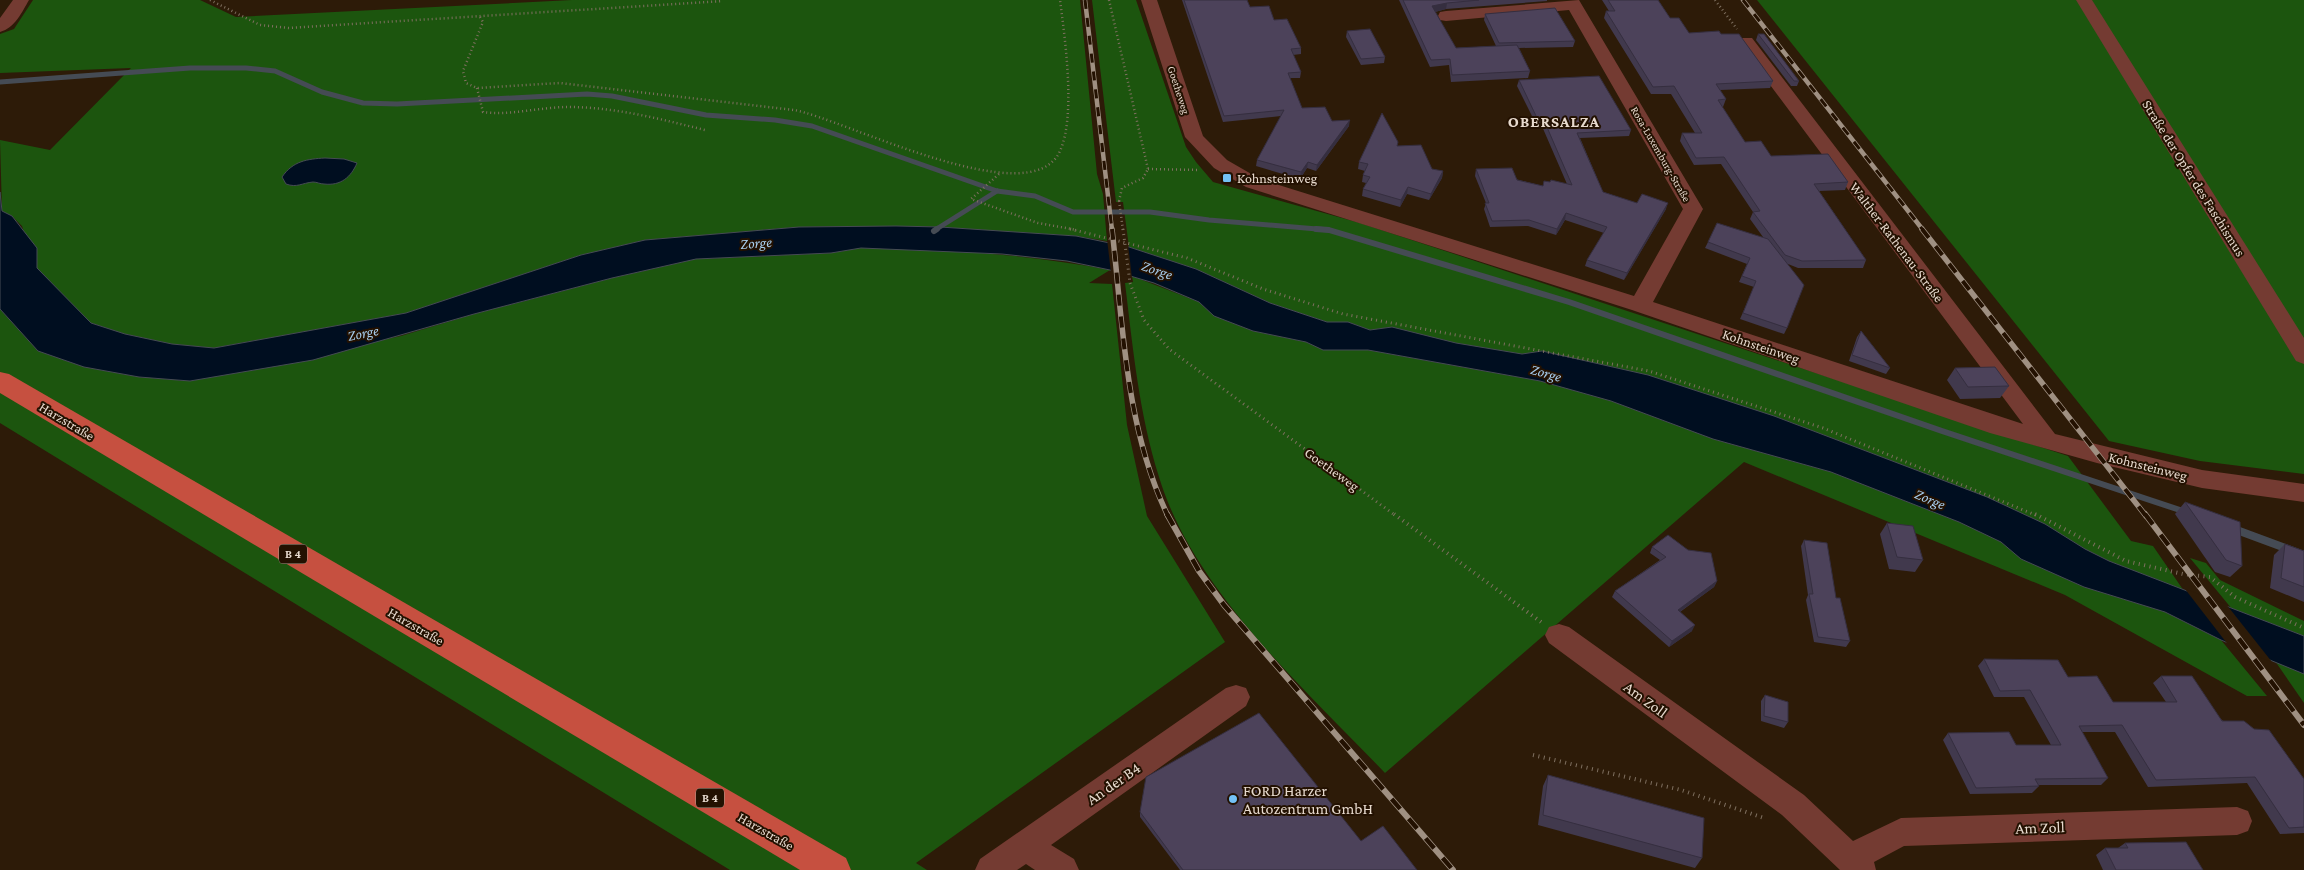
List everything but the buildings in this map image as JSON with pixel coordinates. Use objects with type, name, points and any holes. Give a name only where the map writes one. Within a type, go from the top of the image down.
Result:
[{"type":"main road","name":"Harzstraße","points":[[0,382],[833,870]]},
{"type":"street","points":[[0,27],[9,19],[21,0]]},
{"type":"street","name":"Goetheweg","points":[[1150,0],[1194,137],[1206,152],[1226,170]]},
{"type":"street","name":"Straße der Opfer des Faschismus","points":[[2084,0],[2304,356]]},
{"type":"street","name":"Rosa-Luxemburg-Straße","points":[[1446,16],[1572,2],[1692,209],[1640,305]]},
{"type":"street","name":"Walther-Rathenau-Straße","points":[[1746,42],[2048,441]]},
{"type":"street","name":"Kohnsteinweg","points":[[1226,170],[1253,183],[1292,196],[1640,305],[1990,424],[2048,441],[2202,479],[2304,493]]},
{"type":"street","name":"Am Zoll","points":[[1558,635],[1793,806],[1856,864],[1901,832],[2237,821]]},
{"type":"street","name":"An der B4","points":[[991,870],[1236,697]]},
{"type":"street","points":[[1025,846],[1064,870]]},
{"type":"path","points":[[210,0],[260,24],[289,28],[723,1]]},
{"type":"path","points":[[480,17],[483,22],[463,71],[466,83],[477,88],[560,83],[588,85],[704,101],[806,112],[966,169],[1000,174],[1044,169],[1055,162],[1060,153],[1067,124],[1067,55],[1060,0]]},
{"type":"path","points":[[1109,0],[1148,169],[1226,170]]},
{"type":"path","points":[[1715,0],[1746,42]]},
{"type":"path","points":[[477,88],[483,112],[488,114],[554,107],[593,108],[658,119],[705,130]]},
{"type":"path","name":"Goetheweg","points":[[1148,169],[1143,178],[1122,188],[1119,201],[1130,283],[1136,307],[1146,325],[1169,349],[1558,635]]},
{"type":"path","points":[[1000,174],[971,199],[1038,223],[1092,233],[1187,258],[1263,289],[1343,314],[1649,371],[1832,432],[2028,510],[2126,561],[2182,574],[2210,577],[2235,597],[2304,628]]},
{"type":"path","points":[[1533,755],[1681,790],[1768,819]]},
{"type":"green space","points":[[33,0],[200,0],[236,17],[572,0],[1080,0],[1097,174],[1103,194],[1107,241],[1076,236],[896,226],[799,227],[645,240],[581,255],[406,313],[214,348],[172,344],[125,334],[91,323],[36,268],[22,226],[12,216],[2,211],[0,140],[50,150],[131,68],[0,73],[0,34],[14,29]]},
{"type":"green space","points":[[1092,0],[1136,0],[1186,147],[1213,182],[1360,223],[2068,456],[2131,541],[2153,546],[2184,591],[2109,561],[2085,549],[2045,524],[1987,497],[1774,416],[1648,375],[1542,351],[1522,354],[1456,343],[1392,327],[1370,330],[1348,322],[1327,322],[1270,303],[1196,269],[1129,247],[1123,202],[1116,202]]},
{"type":"green space","points":[[1757,0],[2304,0],[2304,474],[2200,461],[2109,441]]},
{"type":"green space","points":[[861,248],[986,253],[1110,270],[1089,283],[1112,284],[1127,425],[1147,516],[1225,642],[916,863],[927,870],[730,870],[0,423],[0,309],[38,351],[84,367],[139,377],[190,381],[401,336],[474,314],[612,278],[696,259],[831,253]]},
{"type":"green space","points":[[1132,276],[1199,302],[1214,316],[1253,331],[1306,342],[1323,350],[1368,350],[1540,381],[1611,401],[1713,439],[1831,472],[1959,522],[2001,542],[2022,559],[2084,587],[2165,612],[2221,640],[2267,696],[2247,696],[2065,595],[1744,462],[1385,773],[1287,672],[1255,636],[1224,598],[1197,559],[1175,519],[1159,477],[1146,429],[1134,357],[1125,283],[1133,282]]},
{"type":"green space","points":[[2190,558],[2206,563],[2220,580],[2304,621],[2304,636],[2232,609]]},
{"type":"green space","points":[[2275,661],[2304,674],[2304,703]]},
{"type":"water","points":[[312,159],[344,159],[357,163],[345,180],[335,184],[313,182],[290,185],[286,184],[282,177],[296,164]]},
{"type":"water","name":"Zorge","points":[[0,192],[2,211],[12,216],[37,248],[37,268],[91,323],[125,334],[172,344],[214,348],[406,313],[581,255],[645,240],[799,227],[896,226],[1076,236],[1129,247],[1196,269],[1270,303],[1327,322],[1348,322],[1370,330],[1392,327],[1456,343],[1522,354],[1542,351],[1648,375],[1774,416],[1987,497],[2045,524],[2085,549],[2109,561],[2304,636],[2304,674],[2221,640],[2165,612],[2084,587],[2021,559],[2001,542],[1959,522],[1831,472],[1713,439],[1611,401],[1540,381],[1368,350],[1323,350],[1306,342],[1253,331],[1214,316],[1199,302],[1154,283],[1110,270],[1067,261],[1002,254],[861,248],[831,253],[696,259],[612,278],[474,314],[313,360],[190,381],[139,377],[84,367],[38,351],[0,309]]},
{"type":"pier","points":[[1107,239],[1128,244],[1132,278],[1111,273]]},
{"type":"pier","points":[[2185,589],[2226,604],[2272,662],[2229,646]]},
{"type":"waterway","points":[[0,82],[190,68],[246,68],[275,71],[322,92],[363,103],[397,104],[587,94],[612,96],[706,115],[775,120],[812,126],[997,191]]},
{"type":"waterway","points":[[935,230],[997,191]]},
{"type":"waterway","points":[[997,191],[1035,196],[1073,212],[1150,212],[1209,220],[1329,230]]},
{"type":"waterway","points":[[1316,229],[1329,230]]},
{"type":"waterway","points":[[1329,230],[1569,302],[1942,431],[2186,512]]},
{"type":"waterway","points":[[2234,529],[2304,555]]},
{"type":"railway","points":[[1085,0],[1112,230]]},
{"type":"railway","points":[[1743,0],[1923,230]]},
{"type":"railway","points":[[1112,229],[1123,339],[1134,411],[1154,482],[1168,515]]},
{"type":"railway","points":[[1922,229],[2146,516]]},
{"type":"railway","points":[[2145,514],[2304,725]]},
{"type":"railway","points":[[1168,515],[1199,571],[1224,605],[1453,870]]},
{"type":"place","name":"Kohnsteinweg","points":[[1227,178]]},
{"type":"place","name":"FORD Harzer Autozentrum GmbH","points":[[1233,799]]},
{"type":"district","name":"OBERSALZA","points":[[1554,121]]}]
